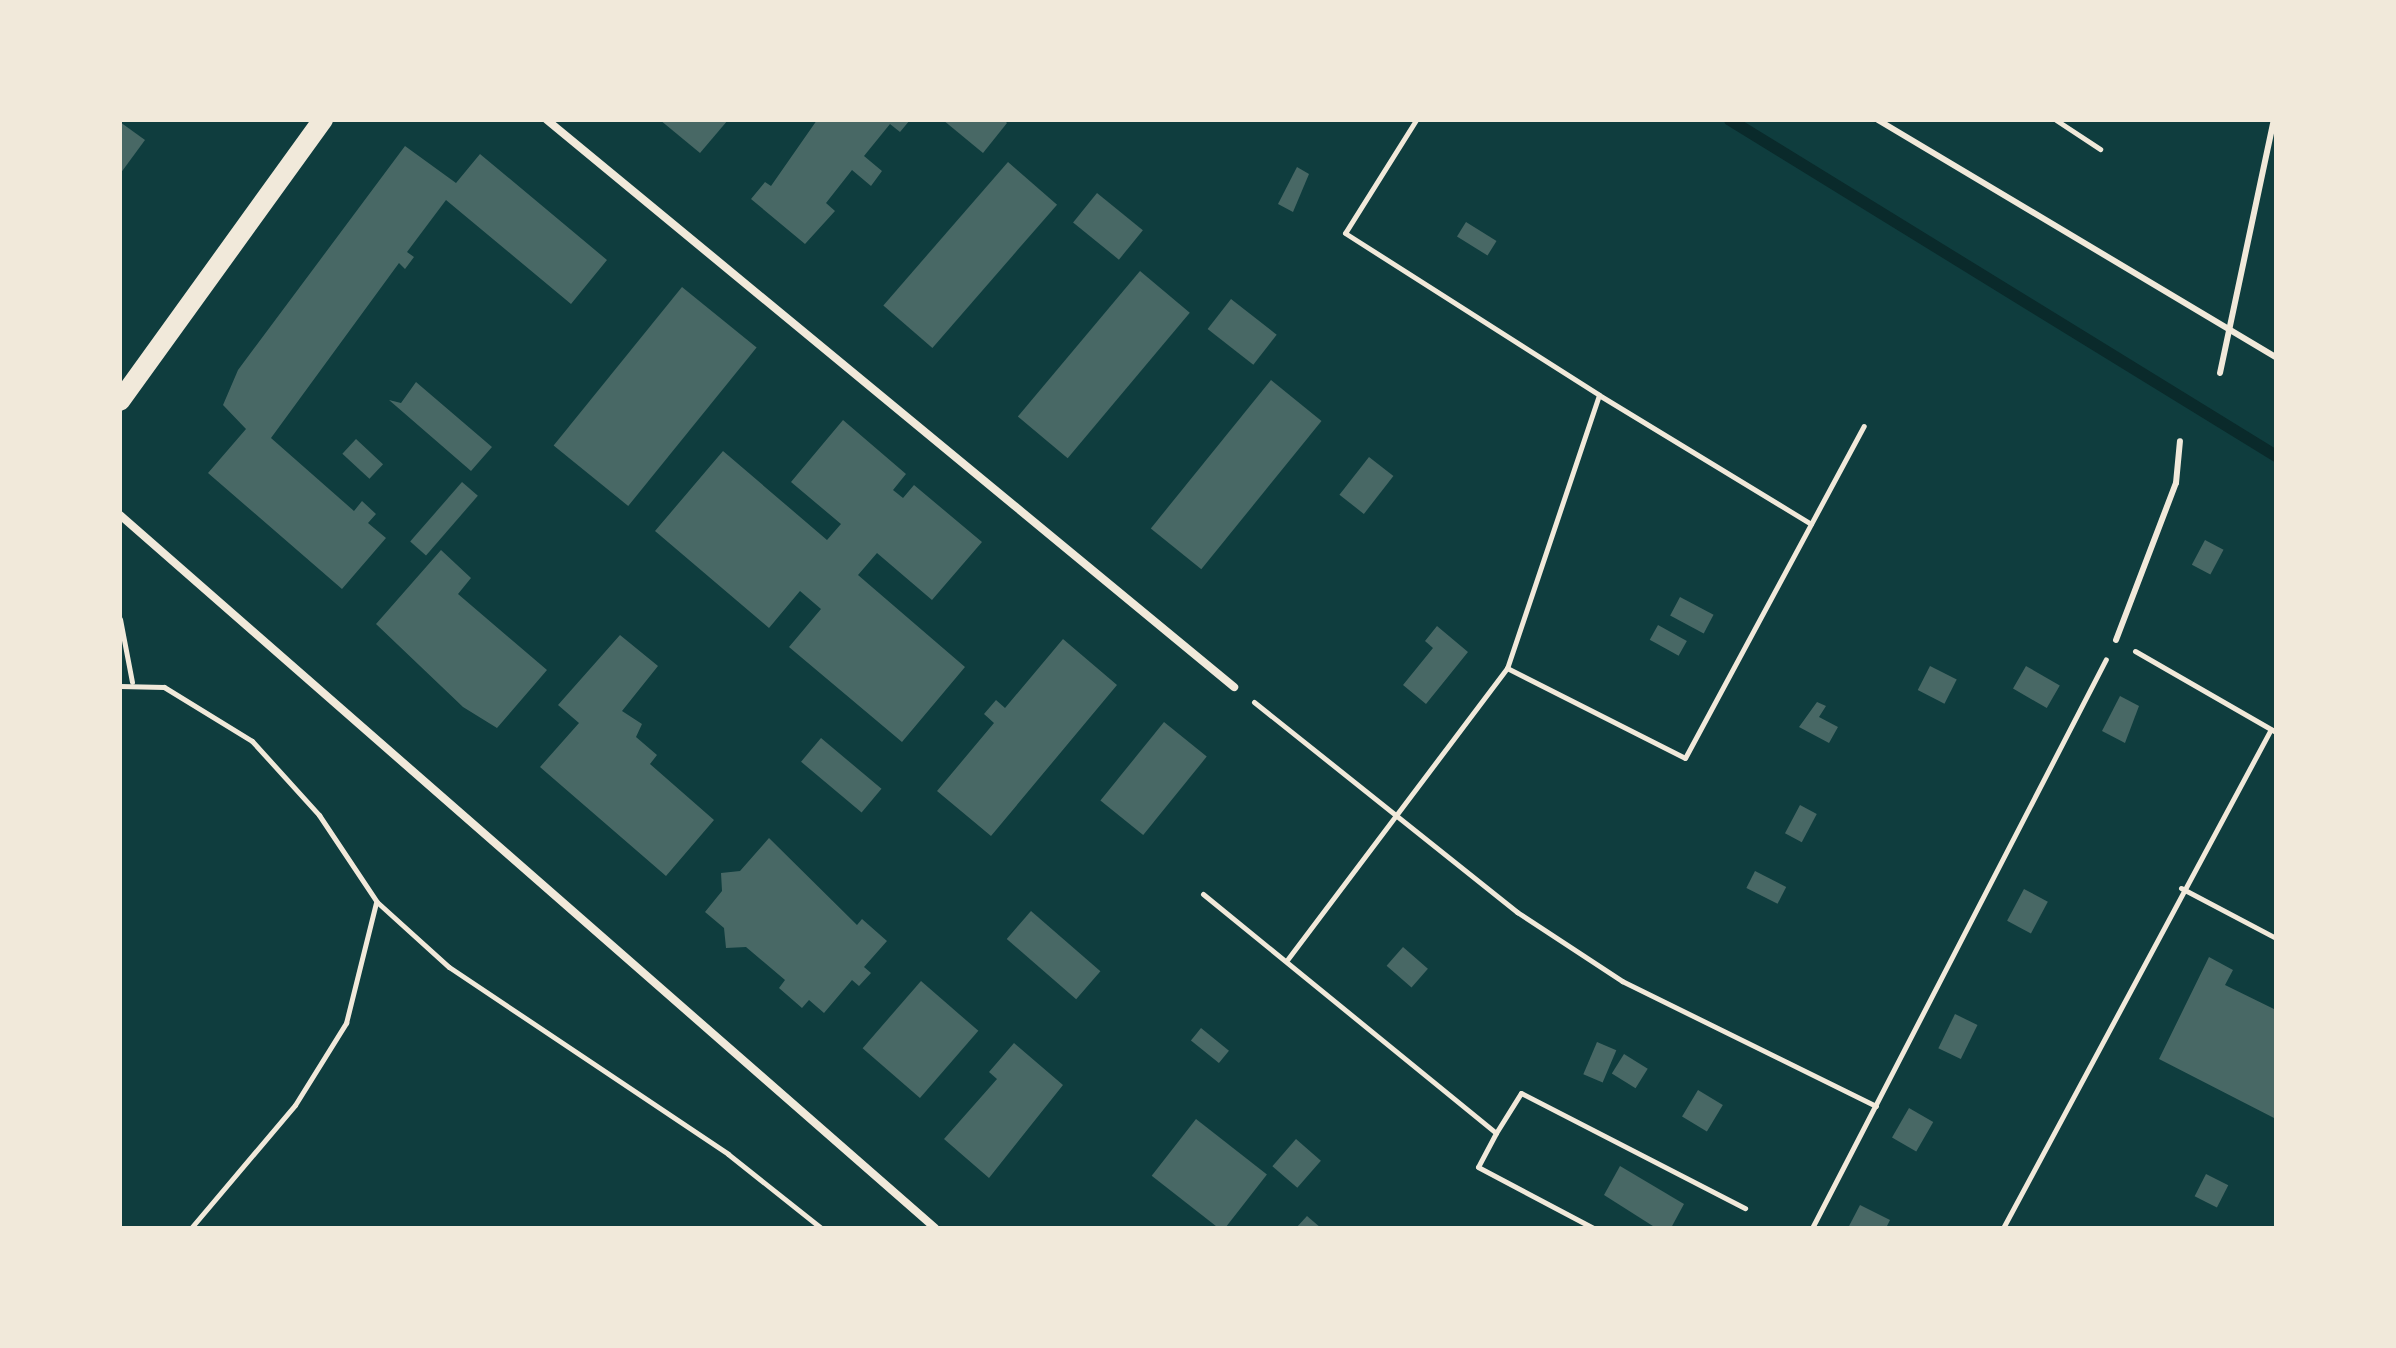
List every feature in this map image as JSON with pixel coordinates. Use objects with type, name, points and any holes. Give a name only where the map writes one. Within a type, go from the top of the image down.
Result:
[{"type":"main road","points":[[120,401],[314,123]]},
{"type":"street","points":[[547,120],[1234,687]]},
{"type":"street","points":[[120,515],[935,1228]]},
{"type":"lane","points":[[1878,120],[2276,357]]},
{"type":"lane","points":[[2220,373],[2274,120]]},
{"type":"lane","points":[[2116,640],[2176,483],[2180,441]]},
{"type":"path","points":[[1416,120],[1345,233],[1599,395],[1811,524]]},
{"type":"path","points":[[2056,120],[2100,149]]},
{"type":"path","points":[[1287,960],[1507,668],[1599,395]]},
{"type":"path","points":[[1507,668],[1685,758],[1864,426]]},
{"type":"path","points":[[120,619],[132,682]]},
{"type":"path","points":[[1812,1228],[2116,640],[2274,731],[2181,888],[2003,1228]]},
{"type":"path","points":[[120,686],[132,682],[164,687],[252,741],[319,815],[377,902],[511,1014],[728,1154],[821,1228]]},
{"type":"path","points":[[1234,687],[1395,818],[1622,981],[1876,1106]]},
{"type":"path","points":[[2181,888],[2276,938]]},
{"type":"path","points":[[1203,894],[1496,1133]]},
{"type":"path","points":[[191,1228],[295,1105],[346,1023],[377,902]]},
{"type":"path","points":[[1593,1228],[1478,1167],[1521,1093],[1745,1208]]},
{"type":"path","points":[[230,1228],[366,1228]]},
{"type":"building","points":[[660,120],[728,120],[700,153]]},
{"type":"building","points":[[817,120],[910,120],[900,132],[890,124],[864,156],[882,171],[871,186],[852,170],[826,203],[835,211],[805,244],[751,199],[765,182],[771,186]]},
{"type":"building","points":[[943,120],[1004,120],[1007,123],[983,153]]},
{"type":"building","points":[[120,122],[145,140],[120,174]]},
{"type":"building","points":[[405,146],[456,183],[480,154],[607,260],[571,304],[446,200],[407,252],[414,257],[405,269],[399,263],[271,438],[354,511],[362,501],[376,514],[368,523],[386,538],[342,589],[208,473],[246,429],[223,405],[238,370]]},
{"type":"building","points":[[1008,162],[1057,205],[932,348],[883,305]]},
{"type":"building","points":[[1297,167],[1309,174],[1293,212],[1278,204]]},
{"type":"building","points":[[1097,193],[1143,230],[1119,260],[1073,223]]},
{"type":"building","points":[[1466,222],[1497,241],[1488,255],[1457,236]]},
{"type":"building","points":[[1140,271],[1190,313],[1068,458],[1018,417]]},
{"type":"building","points":[[682,287],[757,347],[628,506],[554,446]]},
{"type":"building","points":[[1231,299],[1277,335],[1253,365],[1208,329]]},
{"type":"building","points":[[1271,380],[1322,421],[1201,569],[1151,528]]},
{"type":"building","points":[[416,382],[492,447],[471,471],[389,400],[401,403]]},
{"type":"building","points":[[843,420],[906,474],[893,490],[903,498],[914,485],[982,542],[932,600],[877,553],[858,575],[965,667],[902,742],[789,647],[821,609],[800,591],[769,628],[655,531],[723,451],[827,540],[841,524],[791,482]]},
{"type":"building","points":[[356,439],[383,464],[369,479],[342,454]]},
{"type":"building","points":[[1369,457],[1393,476],[1364,514],[1339,495]]},
{"type":"building","points":[[462,482],[478,496],[426,555],[410,542]]},
{"type":"building","points":[[2205,540],[2224,550],[2210,575],[2192,565]]},
{"type":"building","points":[[441,550],[471,578],[458,594],[547,670],[497,728],[463,707],[376,624]]},
{"type":"building","points":[[1680,597],[1714,615],[1704,633],[1670,616]]},
{"type":"building","points":[[1658,625],[1687,641],[1679,656],[1650,640]]},
{"type":"building","points":[[1437,626],[1468,652],[1426,704],[1403,685],[1433,648],[1425,641]]},
{"type":"building","points":[[620,635],[658,666],[622,711],[642,724],[636,737],[657,755],[650,764],[714,820],[666,876],[540,767],[579,723],[558,705]]},
{"type":"building","points":[[1063,639],[1117,685],[991,836],[937,791],[994,723],[984,714],[996,700],[1005,708]]},
{"type":"building","points":[[1930,666],[1957,680],[1944,704],[1918,690]]},
{"type":"building","points":[[2026,666],[2060,686],[2047,708],[2013,689]]},
{"type":"building","points":[[2120,696],[2139,706],[2125,743],[2102,731]]},
{"type":"building","points":[[1817,702],[1826,706],[1819,717],[1838,727],[1829,743],[1799,727]]},
{"type":"building","points":[[1164,722],[1207,757],[1143,835],[1100,800]]},
{"type":"building","points":[[821,738],[882,789],[862,813],[801,762]]},
{"type":"building","points":[[1800,805],[1817,814],[1802,842],[1785,833]]},
{"type":"building","points":[[769,838],[857,925],[862,919],[887,941],[864,967],[871,973],[859,986],[852,980],[824,1013],[809,1000],[802,1008],[779,988],[785,980],[746,947],[726,948],[724,928],[705,912],[722,891],[721,873],[740,871]]},
{"type":"building","points":[[1755,871],[1786,887],[1778,904],[1746,888]]},
{"type":"building","points":[[2024,889],[2048,902],[2031,933],[2007,921]]},
{"type":"building","points":[[1031,911],[1100,971],[1076,999],[1007,939]]},
{"type":"building","points":[[1403,947],[1428,969],[1412,988],[1387,966]]},
{"type":"building","points":[[2209,957],[2233,970],[2225,985],[2276,1010],[2276,1119],[2159,1059]]},
{"type":"building","points":[[921,981],[978,1031],[920,1098],[863,1048]]},
{"type":"building","points":[[1955,1014],[1977,1025],[1961,1059],[1938,1048]]},
{"type":"building","points":[[1201,1028],[1229,1051],[1219,1063],[1191,1040]]},
{"type":"building","points":[[1597,1042],[1616,1050],[1603,1082],[1583,1074]]},
{"type":"building","points":[[1014,1043],[1063,1085],[989,1178],[944,1139],[997,1079],[989,1072]]},
{"type":"building","points":[[1624,1054],[1648,1069],[1636,1088],[1612,1074]]},
{"type":"building","points":[[1698,1090],[1723,1105],[1707,1132],[1682,1117]]},
{"type":"building","points":[[1909,1108],[1933,1122],[1916,1151],[1892,1137]]},
{"type":"building","points":[[1196,1119],[1267,1174],[1225,1228],[1219,1228],[1152,1176]]},
{"type":"building","points":[[1296,1139],[1321,1161],[1297,1188],[1272,1166]]},
{"type":"building","points":[[1620,1166],[1684,1204],[1671,1228],[1656,1228],[1604,1195]]},
{"type":"building","points":[[2206,1174],[2228,1185],[2217,1208],[2195,1196]]},
{"type":"building","points":[[1860,1205],[1890,1220],[1886,1228],[1848,1228]]},
{"type":"building","points":[[1307,1216],[1321,1228],[1296,1228]]},
{"type":"waterway","points":[[1730,120],[2276,456]]}]
